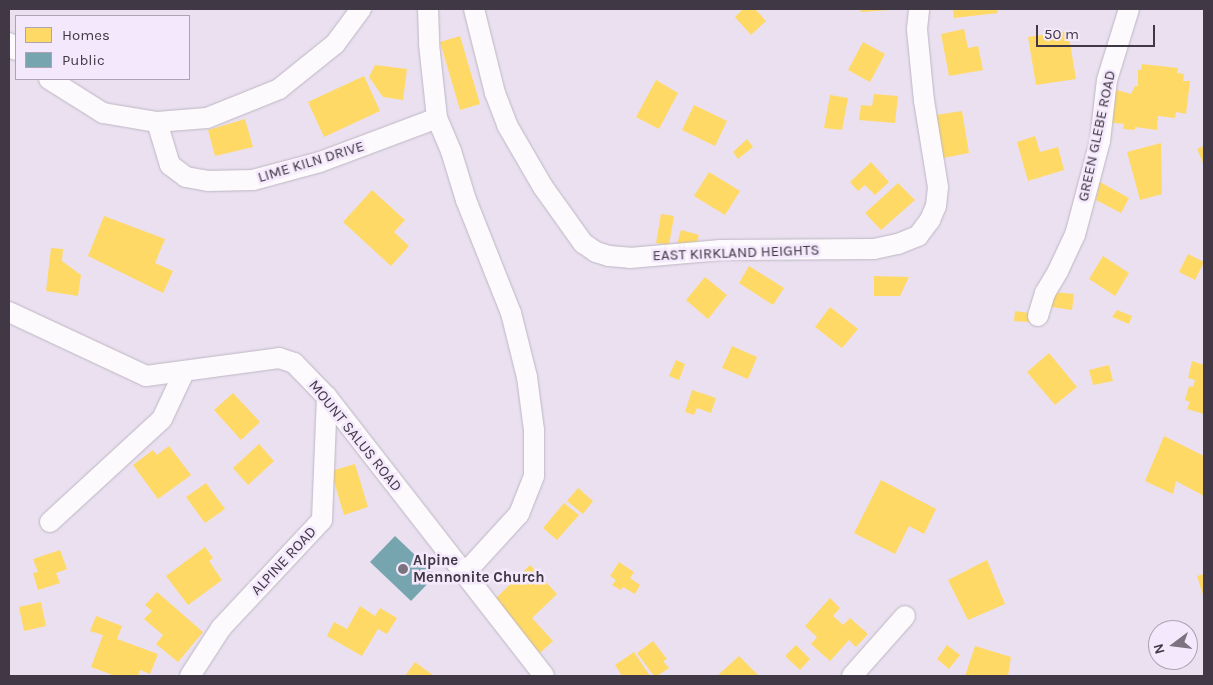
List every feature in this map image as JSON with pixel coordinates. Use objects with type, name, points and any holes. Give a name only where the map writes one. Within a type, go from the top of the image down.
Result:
[{"type":"street","points":[[51,80],[103,113],[157,122],[207,118],[279,89],[335,44],[361,9]]},
{"type":"street","points":[[428,9],[429,44],[437,118],[451,151],[466,200],[512,313],[527,377],[534,430],[534,476],[519,514],[464,574]]},
{"type":"street","name":"EAST KIRKLAND HEIGHTS","points":[[474,9],[495,93],[506,125],[543,187],[583,243],[596,252],[609,256],[630,258],[721,250],[874,249],[898,244],[918,236],[930,220],[936,206],[938,187],[924,101],[917,28],[918,9]]},
{"type":"street","name":"GREEN GLEBE ROAD","points":[[1038,316],[1044,293],[1058,271],[1076,235],[1100,141],[1107,80],[1130,9]]},
{"type":"street","name":"LIME KILN DRIVE","points":[[157,122],[170,165],[186,177],[208,181],[253,180],[320,162],[437,118]]},
{"type":"street","name":"MOUNT SALUS ROAD","points":[[9,312],[146,376],[279,358],[294,364],[327,397],[544,676]]},
{"type":"street","points":[[50,522],[162,419],[184,372]]},
{"type":"street","name":"ALPINE ROAD","points":[[190,676],[222,628],[322,520],[327,397]]},
{"type":"street","points":[[852,676],[904,616]]},
{"type":"building: Homes","points":[[743,9],[755,9],[766,21],[751,35],[735,17]]},
{"type":"building: Homes","points":[[860,9],[890,9],[890,10],[861,12]]},
{"type":"building: Homes","points":[[953,9],[997,9],[998,13],[954,18]]},
{"type":"building: Homes","points":[[964,29],[968,48],[978,46],[983,70],[949,76],[941,34]]},
{"type":"building: Homes","points":[[1068,31],[1076,79],[1036,85],[1028,37]]},
{"type":"building: Homes","points":[[460,36],[480,104],[460,110],[440,42]]},
{"type":"building: Homes","points":[[863,42],[885,54],[870,82],[848,70]]},
{"type":"building: Homes","points":[[1142,64],[1178,68],[1177,73],[1184,74],[1183,81],[1190,81],[1186,114],[1176,112],[1175,118],[1158,116],[1157,130],[1135,127],[1135,130],[1123,129],[1124,124],[1106,122],[1110,88],[1131,94],[1135,86],[1138,86],[1138,70],[1141,70]]},
{"type":"building: Homes","points":[[375,65],[407,69],[403,100],[383,97],[369,77]]},
{"type":"building: Homes","points":[[364,76],[380,111],[324,137],[308,102]]},
{"type":"building: Homes","points":[[656,80],[678,93],[659,129],[636,117]]},
{"type":"building: Homes","points":[[874,94],[898,96],[895,123],[859,120],[861,105],[872,106]]},
{"type":"building: Homes","points":[[830,95],[848,98],[842,130],[824,128]]},
{"type":"building: Homes","points":[[694,105],[727,121],[715,146],[682,130]]},
{"type":"building: Homes","points":[[962,111],[969,153],[943,158],[936,115]]},
{"type":"building: Homes","points":[[245,119],[253,147],[215,156],[208,130]]},
{"type":"building: Homes","points":[[1035,136],[1040,152],[1058,147],[1064,170],[1028,181],[1017,142]]},
{"type":"building: Homes","points":[[747,139],[753,147],[738,159],[733,152]]},
{"type":"building: Homes","points":[[1161,143],[1162,194],[1140,200],[1127,152]]},
{"type":"building: Homes","points":[[1204,146],[1204,165],[1197,149]]},
{"type":"building: Homes","points":[[871,162],[889,182],[875,195],[865,185],[858,191],[850,182]]},
{"type":"building: Homes","points":[[709,172],[740,191],[725,215],[694,196]]},
{"type":"building: Homes","points":[[1100,182],[1129,198],[1121,213],[1096,200]]},
{"type":"building: Homes","points":[[898,183],[915,200],[881,230],[865,213]]},
{"type":"building: Homes","points":[[372,190],[405,220],[394,232],[409,246],[391,266],[343,222]]},
{"type":"building: Homes","points":[[661,214],[674,216],[669,245],[656,243]]},
{"type":"building: Homes","points":[[104,216],[165,239],[155,263],[173,271],[163,293],[88,256]]},
{"type":"building: Homes","points":[[681,230],[699,235],[695,249],[677,244]]},
{"type":"building: Homes","points":[[51,248],[63,249],[62,261],[81,275],[78,296],[46,291]]},
{"type":"building: Homes","points":[[1188,254],[1204,262],[1195,280],[1179,272]]},
{"type":"building: Homes","points":[[1103,256],[1129,273],[1115,296],[1089,279]]},
{"type":"building: Homes","points":[[749,266],[784,288],[773,305],[739,283]]},
{"type":"building: Homes","points":[[874,276],[909,277],[900,296],[874,296]]},
{"type":"building: Homes","points":[[705,277],[727,295],[708,319],[686,300]]},
{"type":"building: Homes","points":[[1053,292],[1074,294],[1072,310],[1052,307]]},
{"type":"building: Homes","points":[[830,307],[858,329],[842,348],[815,327]]},
{"type":"building: Homes","points":[[1117,310],[1132,316],[1129,324],[1112,317]]},
{"type":"building: Homes","points":[[1015,311],[1030,313],[1029,322],[1014,321]]},
{"type":"building: Homes","points":[[732,346],[757,357],[748,379],[722,368]]},
{"type":"building: Homes","points":[[1049,353],[1077,387],[1055,405],[1027,372]]},
{"type":"building: Homes","points":[[676,360],[685,364],[679,380],[669,376]]},
{"type":"building: Homes","points":[[1192,361],[1204,365],[1204,414],[1187,409],[1190,402],[1185,400],[1189,386],[1193,387],[1195,380],[1188,378]]},
{"type":"building: Homes","points":[[1109,365],[1113,381],[1093,385],[1089,370]]},
{"type":"building: Homes","points":[[692,390],[716,398],[711,413],[697,408],[694,415],[685,412]]},
{"type":"building: Homes","points":[[233,393],[260,422],[241,440],[214,410]]},
{"type":"building: Homes","points":[[1164,436],[1204,456],[1204,496],[1176,481],[1173,494],[1145,481]]},
{"type":"building: Homes","points":[[259,444],[274,461],[248,485],[233,468]]},
{"type":"building: Homes","points":[[169,446],[191,475],[158,499],[133,465],[153,450],[157,455]]},
{"type":"building: Homes","points":[[355,464],[368,507],[344,515],[331,471]]},
{"type":"building: Homes","points":[[881,480],[936,509],[924,534],[909,526],[895,554],[854,533]]},
{"type":"building: Homes","points":[[206,483],[225,509],[205,523],[186,497]]},
{"type":"building: Homes","points":[[578,488],[593,501],[583,514],[567,501]]},
{"type":"building: Homes","points":[[564,503],[579,515],[557,540],[543,528]]},
{"type":"building: Homes","points":[[205,547],[213,558],[209,561],[222,580],[188,605],[166,576]]},
{"type":"building: Homes","points":[[60,550],[67,569],[56,573],[60,583],[38,590],[33,573],[38,572],[33,559]]},
{"type":"building: Homes","points":[[987,560],[1005,604],[968,620],[948,580]]},
{"type":"building: Homes","points":[[619,562],[634,572],[630,578],[640,585],[635,594],[623,587],[621,590],[612,585],[616,580],[610,576]]},
{"type":"building: Homes","points":[[530,565],[557,594],[532,618],[553,641],[540,653],[492,602]]},
{"type":"building: Homes","points":[[1204,574],[1204,598],[1197,576]]},
{"type":"building: Homes","points":[[157,592],[203,632],[178,662],[156,644],[163,635],[144,619],[152,611],[145,605]]},
{"type":"building: Homes","points":[[830,598],[840,608],[833,616],[843,625],[850,618],[868,634],[856,647],[849,640],[830,661],[811,644],[817,637],[805,626]]},
{"type":"building: Homes","points":[[41,602],[46,626],[24,631],[19,607]]},
{"type":"building: Homes","points":[[360,606],[375,616],[380,608],[397,618],[387,634],[378,629],[362,656],[327,636],[334,622],[347,629]]},
{"type":"building: Homes","points":[[96,616],[122,626],[117,639],[158,654],[150,674],[140,670],[138,676],[115,676],[91,667],[103,635],[90,631]]},
{"type":"building: Homes","points":[[653,641],[667,659],[663,661],[669,668],[657,676],[654,676],[637,653]]},
{"type":"building: Homes","points":[[796,645],[810,659],[800,670],[785,656]]},
{"type":"building: Homes","points":[[947,645],[960,655],[949,669],[937,659]]},
{"type":"building: Homes","points":[[975,646],[1011,657],[1008,676],[965,676]]},
{"type":"building: Homes","points":[[634,652],[650,676],[622,676],[615,665]]},
{"type":"building: Homes","points":[[739,656],[759,676],[717,676]]},
{"type":"building: Homes","points":[[415,662],[434,676],[405,676]]},
{"type":"building: Public","name":"Alpine Mennonite Church","points":[[395,536],[436,575],[411,601],[370,562]]},
{"type":"place","name":"Alpine Mennonite Church","points":[[403,569]]}]
